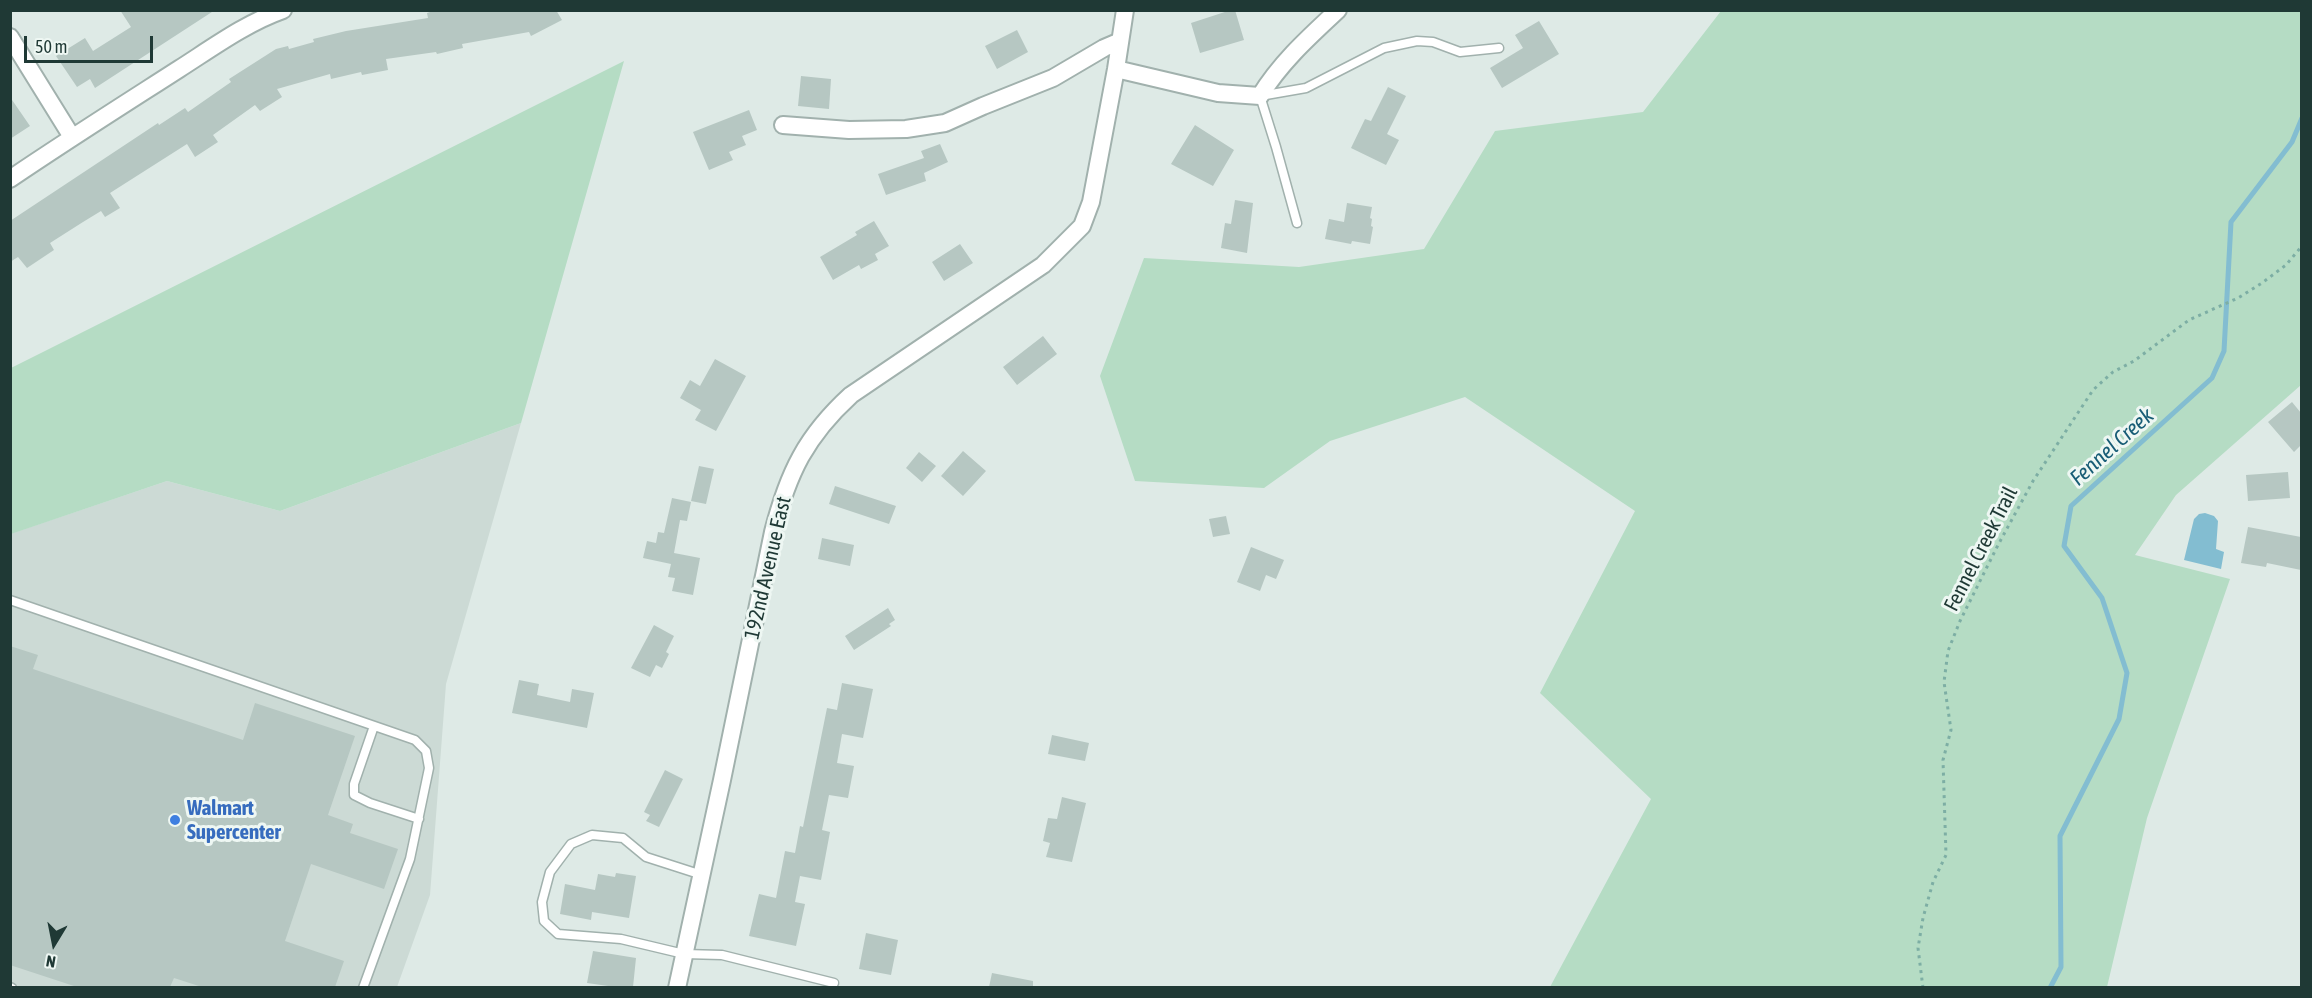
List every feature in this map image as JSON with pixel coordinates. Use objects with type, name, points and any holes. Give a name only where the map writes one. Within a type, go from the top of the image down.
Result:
[{"type":"street","points":[[10,179],[236,33],[283,10]]},
{"type":"street","points":[[783,125],[849,130],[906,129],[945,123],[1053,78],[1104,48],[1119,42],[1125,10]]},
{"type":"street","points":[[1116,69],[1218,93],[1260,96],[1275,72],[1338,10]]},
{"type":"street","points":[[10,37],[72,137]]},
{"type":"street","name":"192nd Avenue East","points":[[677,987],[773,532],[792,472],[810,438],[828,416],[851,395],[1043,265],[1082,226],[1091,202],[1119,42]]},
{"type":"lane","points":[[1297,223],[1260,96],[1306,88],[1384,48],[1418,41],[1432,42],[1460,52],[1499,48]]},
{"type":"lane","points":[[10,600],[415,740],[426,751],[429,768],[410,859],[363,987]]},
{"type":"lane","points":[[374,726],[354,784],[354,795],[370,803],[419,819]]},
{"type":"lane","points":[[702,875],[646,857],[623,838],[592,835],[571,844],[550,872],[542,902],[544,921],[558,934],[621,939],[684,954],[722,955],[834,983]]},
{"type":"path","name":"Fennel Creek Trail","points":[[1923,987],[1918,948],[1923,918],[1933,882],[1946,855],[1943,760],[1951,730],[1944,682],[1948,651],[1960,621],[1998,545],[2033,481],[2092,390],[2113,372],[2134,361],[2189,320],[2238,298],[2262,283],[2286,265],[2301,246]]},
{"type":"shaded area","points":[[521,423],[446,684],[430,895],[397,987],[11,987],[10,534],[167,481],[280,511]]},
{"type":"green space","points":[[1721,11],[2301,11],[2301,385],[2176,495],[2135,555],[2230,579],[2147,818],[2107,987],[1550,987],[1651,799],[1540,693],[1635,511],[1465,397],[1330,441],[1264,488],[1135,481],[1100,376],[1144,258],[1299,267],[1424,249],[1495,131],[1643,112]]},
{"type":"green space","points":[[624,61],[521,423],[280,511],[167,481],[11,534],[11,368]]},
{"type":"water","points":[[2199,514],[2214,516],[2218,521],[2216,549],[2224,552],[2221,569],[2184,560],[2194,519]]},
{"type":"building","points":[[120,10],[215,10],[95,88],[90,79],[77,87],[56,56],[85,38],[93,51],[131,27]]},
{"type":"building","points":[[436,10],[556,10],[562,20],[531,36],[529,32],[462,44],[463,48],[437,54],[436,52],[386,59],[388,70],[362,75],[361,72],[331,79],[330,74],[277,89],[282,97],[260,111],[255,105],[213,135],[218,142],[195,157],[187,144],[110,193],[120,208],[105,217],[101,211],[50,243],[54,250],[27,268],[18,257],[10,262],[10,221],[158,123],[159,125],[185,108],[188,112],[231,82],[229,79],[276,49],[288,46],[289,49],[314,42],[313,39],[346,31],[428,18],[427,13]]},
{"type":"building","points":[[1235,10],[1244,40],[1200,53],[1191,23]]},
{"type":"building","points":[[1539,21],[1559,54],[1502,88],[1490,68],[1523,48],[1515,35]]},
{"type":"building","points":[[1017,30],[1028,52],[997,69],[985,46]]},
{"type":"building","points":[[801,76],[831,79],[829,109],[798,106]]},
{"type":"building","points":[[1388,87],[1406,96],[1387,134],[1399,140],[1386,165],[1351,148],[1365,119],[1371,121]]},
{"type":"building","points":[[10,97],[30,126],[10,139]]},
{"type":"building","points":[[749,110],[757,130],[742,136],[746,145],[729,152],[733,160],[709,170],[693,132]]},
{"type":"building","points":[[1195,125],[1234,150],[1213,186],[1171,164]]},
{"type":"building","points":[[940,144],[948,162],[924,173],[926,181],[886,195],[878,174],[924,158],[921,151]]},
{"type":"building","points":[[1235,200],[1253,203],[1247,253],[1221,248],[1225,223],[1231,224]]},
{"type":"building","points":[[1347,203],[1372,207],[1370,218],[1373,227],[1370,244],[1352,241],[1351,244],[1325,239],[1329,219],[1344,222]]},
{"type":"building","points":[[874,221],[889,246],[875,254],[878,260],[861,269],[859,265],[833,280],[820,257],[857,235],[855,232]]},
{"type":"building","points":[[960,244],[973,263],[944,281],[932,262]]},
{"type":"building","points":[[1043,336],[1057,354],[1017,385],[1003,367]]},
{"type":"building","points":[[715,359],[746,376],[716,431],[695,420],[701,410],[680,398],[690,380],[700,386]]},
{"type":"building","points":[[2292,402],[2301,413],[2301,445],[2294,452],[2268,422]]},
{"type":"building","points":[[963,451],[986,471],[963,496],[941,476]]},
{"type":"building","points":[[919,452],[936,466],[922,482],[906,468]]},
{"type":"building","points":[[699,466],[714,469],[706,504],[691,501]]},
{"type":"building","points":[[2288,472],[2290,498],[2248,501],[2246,475]]},
{"type":"building","points":[[835,486],[896,506],[889,524],[829,504]]},
{"type":"building","points":[[672,498],[691,502],[687,521],[680,520],[674,553],[700,558],[693,595],[672,591],[675,578],[668,577],[671,564],[643,558],[647,541],[656,543],[658,532],[664,533]]},
{"type":"building","points":[[1226,516],[1230,534],[1213,537],[1209,519]]},
{"type":"building","points":[[2248,527],[2301,537],[2301,570],[2267,563],[2266,567],[2241,563]]},
{"type":"building","points":[[822,538],[854,545],[850,566],[818,559]]},
{"type":"building","points":[[1251,547],[1284,560],[1276,579],[1266,575],[1260,591],[1237,582]]},
{"type":"building","points":[[888,608],[895,620],[889,624],[891,626],[854,650],[845,636]]},
{"type":"building","points":[[654,625],[674,636],[666,652],[669,654],[662,668],[656,665],[650,677],[631,668]]},
{"type":"building","name":"Walmart Supercenter","points":[[10,646],[38,655],[33,669],[243,740],[255,703],[355,736],[328,815],[353,824],[350,833],[398,849],[384,889],[311,864],[285,941],[344,961],[335,987],[202,987],[174,978],[170,987],[77,987],[10,965]]},
{"type":"building","points":[[519,680],[539,684],[537,695],[570,702],[572,689],[594,693],[587,728],[512,713]]},
{"type":"building","points":[[842,683],[873,689],[863,738],[842,734],[837,763],[854,766],[848,798],[829,795],[822,830],[830,832],[821,880],[800,876],[795,902],[805,904],[796,946],[749,936],[759,894],[776,898],[785,851],[795,853],[800,826],[803,827],[827,708],[837,710]]},
{"type":"building","points":[[1052,735],[1089,743],[1085,761],[1048,754]]},
{"type":"building","points":[[665,770],[683,779],[659,827],[646,821],[650,815],[644,812]]},
{"type":"building","points":[[1062,797],[1086,803],[1072,862],[1046,857],[1050,843],[1043,841],[1048,818],[1057,819]]},
{"type":"building","points":[[616,873],[636,876],[629,918],[592,912],[591,920],[560,914],[565,884],[595,890],[598,874],[615,877]]},
{"type":"building","points":[[866,933],[898,940],[891,975],[859,969]]},
{"type":"building","points":[[593,951],[636,958],[633,987],[587,983]]},
{"type":"building","points":[[992,973],[1033,981],[1033,987],[989,987]]},
{"type":"waterway","name":"Fennel Creek","points":[[2050,988],[2061,967],[2060,836],[2119,719],[2127,673],[2102,598],[2064,546],[2071,506],[2212,378],[2224,351],[2231,222],[2292,142],[2302,118]]},
{"type":"place","name":"Walmart Supercenter","points":[[175,820]]}]
